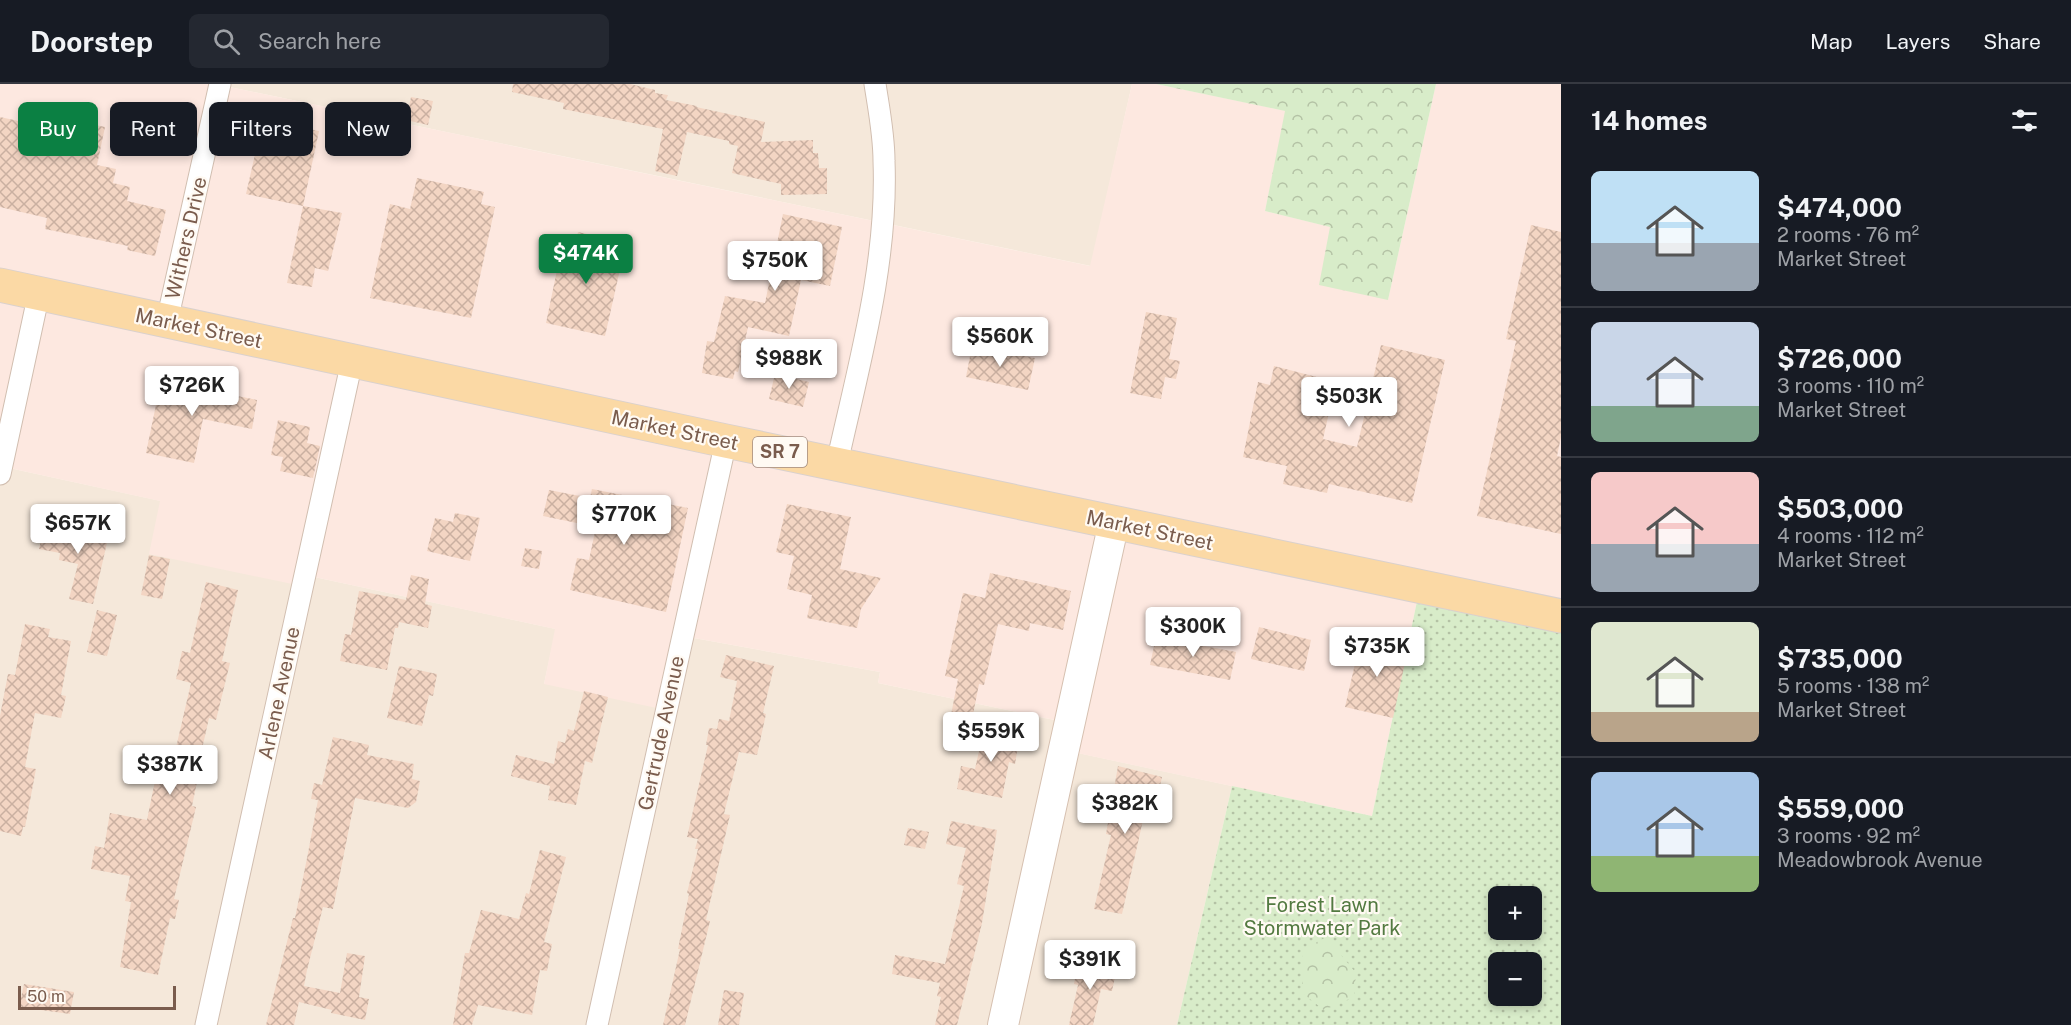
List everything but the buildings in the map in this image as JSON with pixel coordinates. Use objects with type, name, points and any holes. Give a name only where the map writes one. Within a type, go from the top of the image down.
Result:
[{"type":"main road","name":"Market Street","points":[[0,285],[726,441],[1561,616]]},
{"type":"street","name":"Withers Drive","points":[[167,321],[220,84]]},
{"type":"street","points":[[837,463],[879,265],[885,162],[875,84]]},
{"type":"street","points":[[0,474],[39,293]]},
{"type":"street","name":"Arlene Avenue","points":[[206,1025],[352,361]]},
{"type":"street","name":"Gertrude Avenue","points":[[597,1025],[726,441]]},
{"type":"street","points":[[1003,1025],[1114,522]]},
{"type":"shaded area","points":[[0,84],[215,84],[302,102],[209,102],[209,156],[313,156],[313,104],[325,107],[325,156],[411,156],[411,125],[1090,266],[1132,84],[1156,84],[1286,111],[1265,211],[1331,227],[1388,300],[1436,84],[1561,84],[1561,616],[1420,587],[1372,816],[1063,750],[1069,723],[878,683],[880,672],[683,636],[666,710],[544,684],[555,629],[305,575],[302,586],[149,554],[160,501],[0,466]]},
{"type":"shaded area","points":[[215,84],[1132,84],[1091,266],[411,125],[411,102],[325,102],[325,107],[313,104],[313,102],[302,102]]},
{"type":"shaded area","points":[[0,466],[161,501],[150,554],[305,575],[556,629],[544,684],[683,636],[880,672],[878,683],[1069,723],[1064,750],[1232,786],[1177,1025],[0,1025]]},
{"type":"green space","points":[[1156,84],[1436,84],[1388,300],[1319,285],[1330,227],[1265,211],[1285,111]]},
{"type":"green space","name":"Forest Lawn Stormwater Park","points":[[1420,587],[1561,616],[1561,1025],[1177,1025],[1232,786],[1372,816]]},
{"type":"green space","points":[[1326,937],[1356,973],[1354,997],[1324,1010],[1302,993],[1303,950]]}]
